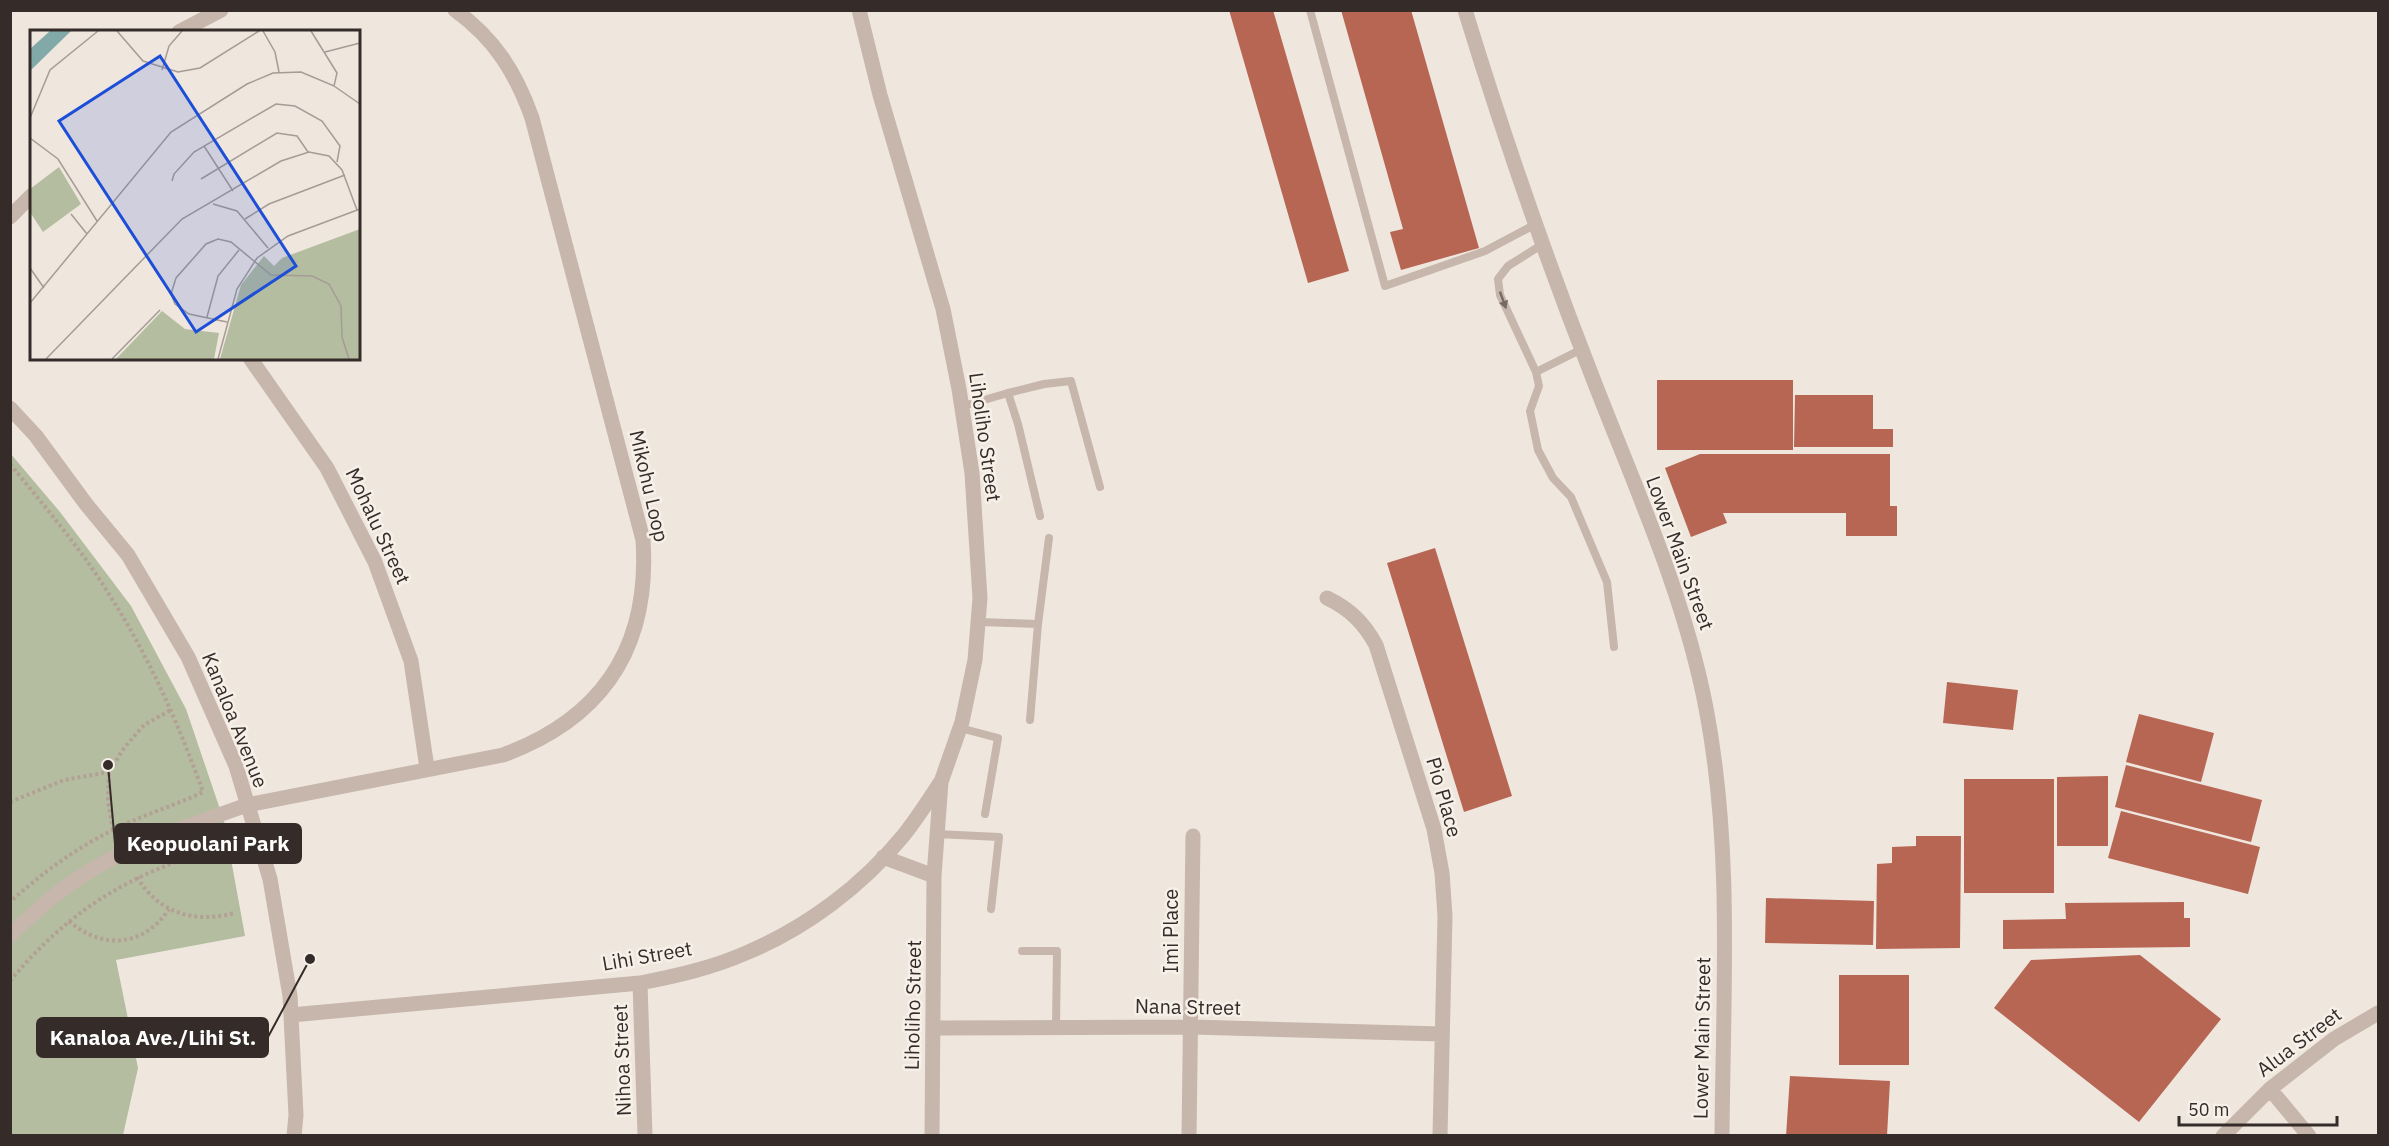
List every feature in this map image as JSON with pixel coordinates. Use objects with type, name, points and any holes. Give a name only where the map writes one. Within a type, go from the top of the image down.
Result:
[{"type":"street","points":[[183,30],[220,10]]},
{"type":"street","name":"Mikohu Loop","points":[[10,936],[59,891],[104,861],[154,838],[247,805],[503,754],[532,744],[559,729],[584,709],[605,686],[626,651],[642,602],[645,571],[644,540],[532,118],[521,87],[504,58],[483,33],[455,10]]},
{"type":"street","name":"Liholiho Street","points":[[859,10],[880,95],[942,309],[963,406],[972,473],[980,597],[975,660],[960,728],[941,782],[934,876],[932,1136]]},
{"type":"street","name":"Lower Main Street","points":[[1465,10],[1500,124],[1582,350],[1668,571],[1692,647],[1706,710],[1722,834],[1724,896],[1722,1136]]},
{"type":"street","points":[[10,217],[30,197]]},
{"type":"street","name":"Mohalu Street","points":[[251,360],[327,468],[375,562],[411,661],[427,768]]},
{"type":"street","name":"Kanaloa Avenue","points":[[10,408],[36,436],[86,504],[128,555],[188,657],[236,766],[270,879],[290,996],[296,1115],[294,1136]]},
{"type":"street","name":"Pio Place","points":[[1327,598],[1351,612],[1361,622],[1376,645],[1434,829],[1442,873],[1445,916],[1440,1136]]},
{"type":"street","name":"Lihi Street","points":[[291,1015],[640,983],[684,974],[746,953],[805,923],[857,883],[903,836],[941,782]]},
{"type":"street","name":"Imi Place","points":[[1189,1136],[1193,836]]},
{"type":"street","points":[[883,857],[934,876]]},
{"type":"street","name":"Nihoa Street","points":[[640,983],[645,1136]]},
{"type":"street","name":"Alua Street","points":[[2223,1136],[2270,1089],[2334,1039],[2379,1013]]},
{"type":"street","name":"Nana Street","points":[[934,1028],[1192,1027],[1442,1035]]},
{"type":"street","points":[[2270,1089],[2309,1136]]},
{"type":"lane","points":[[1310,10],[1385,286],[1485,251],[1536,224]]},
{"type":"lane","points":[[1543,244],[1508,266],[1498,279],[1500,295],[1536,372],[1539,386],[1530,411],[1538,450],[1553,478],[1571,497],[1606,582],[1614,647]]},
{"type":"lane","points":[[1536,372],[1582,350]]},
{"type":"lane","points":[[963,406],[1044,384],[1071,381],[1100,486]]},
{"type":"lane","points":[[1008,393],[1018,424],[1040,516]]},
{"type":"lane","points":[[1030,720],[1048,538]]},
{"type":"lane","points":[[978,622],[1038,624]]},
{"type":"lane","points":[[960,728],[998,738],[985,814]]},
{"type":"lane","points":[[937,834],[999,837],[991,909]]},
{"type":"lane","points":[[1022,951],[1057,951],[1056,1028]]},
{"type":"path","points":[[10,464],[61,527],[111,596],[142,649],[171,710],[203,792]]},
{"type":"path","points":[[113,830],[108,801],[109,772],[124,748],[144,725],[171,710]]},
{"type":"path","points":[[10,802],[64,780],[109,772]]},
{"type":"path","points":[[10,981],[50,936],[103,896],[137,877],[176,860],[220,847]]},
{"type":"path","points":[[137,877],[151,896],[169,909],[196,918],[234,913]]},
{"type":"path","points":[[69,921],[96,938],[127,940],[147,932],[169,909]]},
{"type":"green space","points":[[10,453],[60,512],[131,606],[186,709],[224,821],[245,936],[116,960],[138,1068],[123,1135],[11,1135]]},
{"type":"building","points":[[1229,10],[1273,10],[1349,271],[1308,283]]},
{"type":"building","points":[[1341,10],[1411,10],[1479,248],[1401,270],[1390,232],[1403,229]]},
{"type":"building","points":[[1657,380],[1793,380],[1793,450],[1657,450]]},
{"type":"building","points":[[1795,395],[1873,395],[1873,429],[1893,429],[1893,447],[1794,447]]},
{"type":"building","points":[[1700,454],[1890,454],[1890,506],[1897,506],[1897,536],[1846,536],[1846,513],[1723,513],[1727,523],[1691,537],[1665,468]]},
{"type":"building","points":[[1435,548],[1512,796],[1464,812],[1387,563]]},
{"type":"building","points":[[1947,682],[2018,690],[2013,730],[1943,723]]},
{"type":"building","points":[[2139,714],[2214,733],[2201,782],[2126,762]]},
{"type":"building","points":[[2126,765],[2262,800],[2251,842],[2115,807]]},
{"type":"building","points":[[2108,776],[2108,846],[2057,846],[2057,777]]},
{"type":"building","points":[[1964,779],[2054,779],[2054,893],[1964,893]]},
{"type":"building","points":[[2121,811],[2260,847],[2248,894],[2108,858]]},
{"type":"building","points":[[1916,836],[1961,836],[1960,948],[1876,949],[1877,864],[1892,863],[1892,847],[1916,846]]},
{"type":"building","points":[[1766,898],[1874,901],[1873,945],[1765,943]]},
{"type":"building","points":[[2184,902],[2184,918],[2190,918],[2190,947],[2003,949],[2003,920],[2066,919],[2065,903]]},
{"type":"building","points":[[2140,955],[2221,1019],[2139,1122],[1994,1008],[2031,960]]},
{"type":"building","points":[[1839,975],[1909,975],[1909,1065],[1839,1065]]},
{"type":"building","points":[[1790,1076],[1890,1081],[1887,1136],[1786,1136]]},
{"type":"place","name":"Keopuolani Park","points":[[108,765]]},
{"type":"place","name":"Kanaloa Ave./Lihi St.","points":[[310,959]]}]
